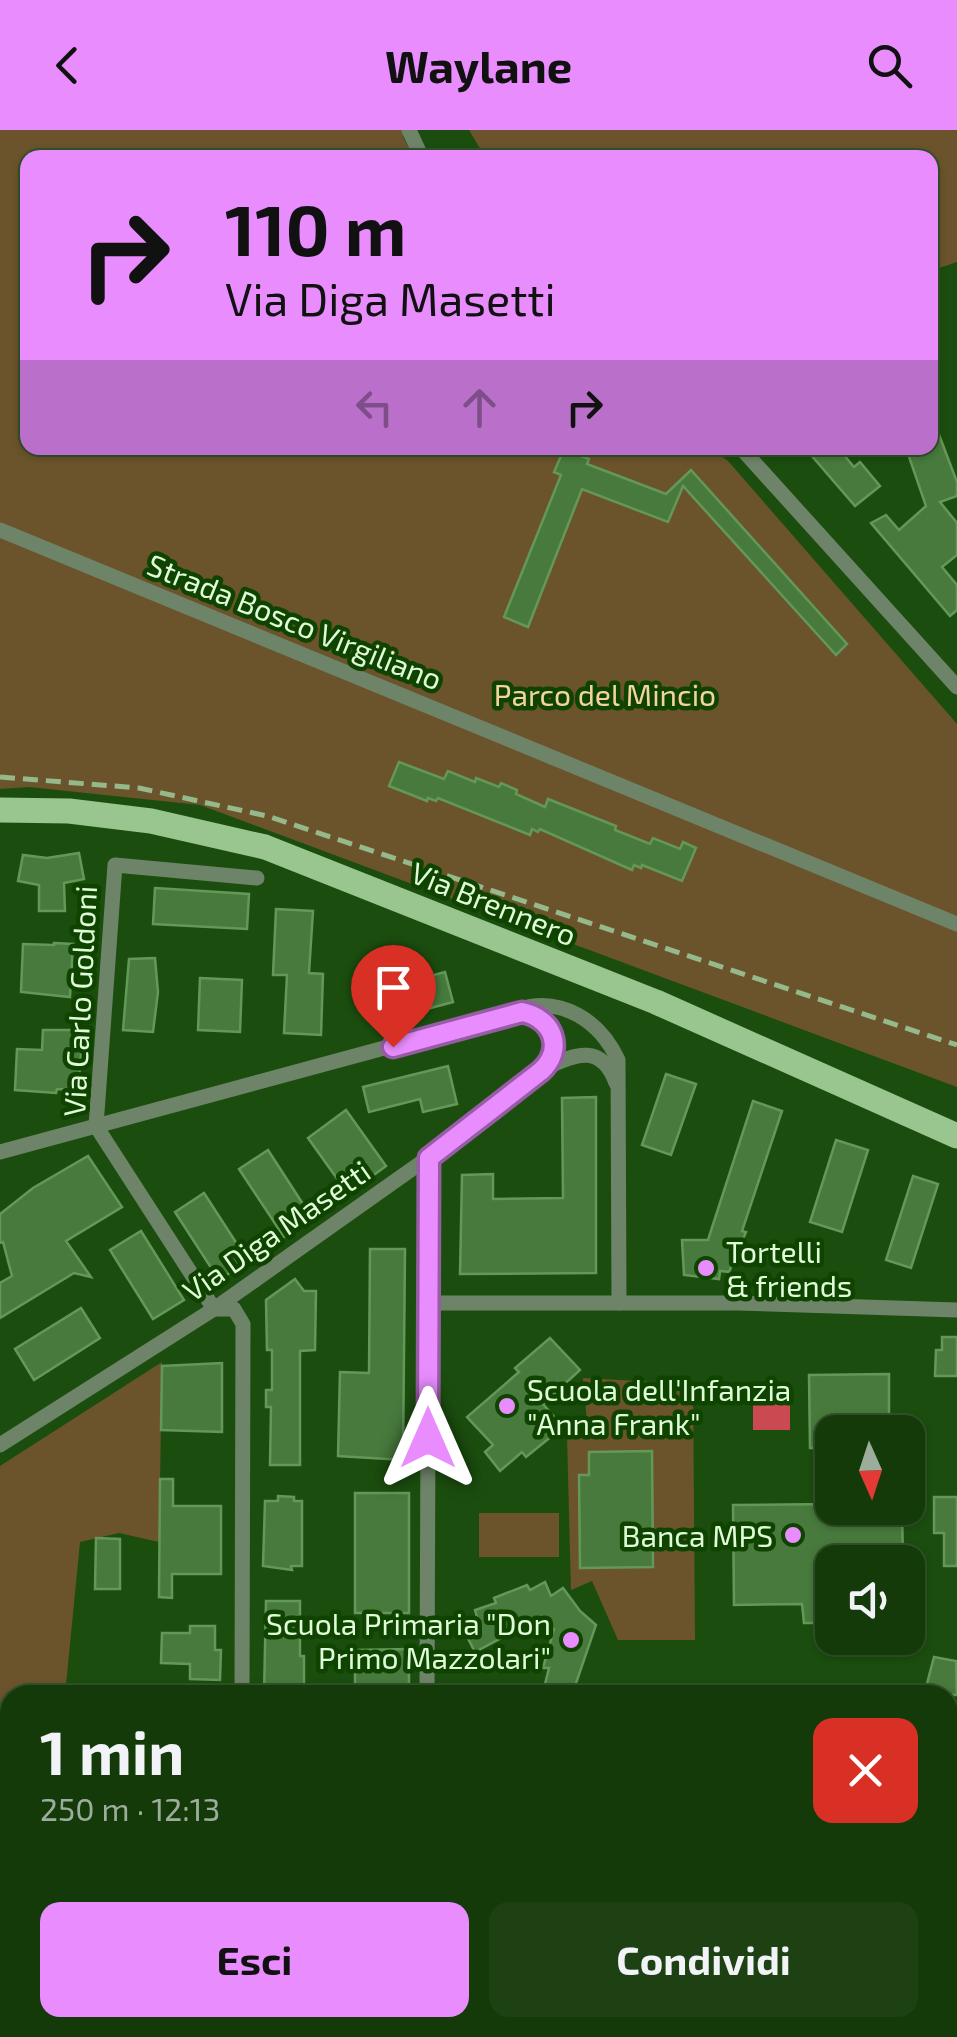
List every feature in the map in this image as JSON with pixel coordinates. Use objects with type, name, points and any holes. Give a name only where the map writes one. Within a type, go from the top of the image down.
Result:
[{"type":"main road","name":"Via Brennero","points":[[0,810],[69,812],[151,822],[265,847],[656,1002],[952,1132]]},
{"type":"street","points":[[747,455],[957,687]]},
{"type":"street","name":"Strada Bosco Virgiliano","points":[[0,530],[957,924]]},
{"type":"street","name":"Via Carlo Goldoni","points":[[242,1685],[243,1324],[234,1310],[214,1309],[96,1126],[114,864],[256,878]]},
{"type":"street","points":[[0,1152],[533,1005],[547,1005],[585,1018],[605,1036],[618,1060],[619,1303]]},
{"type":"street","points":[[506,1015],[533,1014],[549,1026],[554,1035],[553,1056],[541,1071]]},
{"type":"street","points":[[541,1071],[569,1057],[593,1056],[612,1071],[619,1102]]},
{"type":"street","name":"Via Diga Masetti","points":[[0,1445],[214,1309],[429,1158],[541,1071]]},
{"type":"street","points":[[428,1685],[429,1158]]},
{"type":"street","points":[[428,1303],[957,1310]]},
{"type":"green space","name":"Parco del Mincio","points":[[0,130],[413,130],[403,137],[410,150],[20,150],[20,455],[720,455],[957,724],[957,1087],[200,805],[29,787],[0,789]]},
{"type":"green space","points":[[469,130],[957,130],[957,262],[938,268],[938,150],[481,150]]},
{"type":"green space","points":[[162,1362],[159,1542],[119,1533],[80,1542],[66,1685],[0,1685],[0,1466]]},
{"type":"green space","points":[[583,1378],[693,1384],[695,1640],[618,1640],[592,1581],[571,1590],[567,1435],[588,1432]]},
{"type":"green space","points":[[479,1513],[559,1513],[559,1557],[479,1557]]},
{"type":"shaded area","points":[[753,1393],[790,1393],[790,1430],[753,1430]]},
{"type":"building","points":[[938,432],[957,482],[957,496],[940,502],[957,523],[957,555],[942,567],[957,585],[957,610],[950,616],[871,523],[886,515],[899,530],[926,506],[908,455],[938,455]]},
{"type":"building","points":[[561,455],[579,455],[589,459],[587,464],[666,494],[691,470],[847,644],[836,655],[683,486],[668,522],[582,489],[528,627],[504,617],[561,475],[554,472]]},
{"type":"building","points":[[811,455],[844,455],[854,467],[860,462],[880,486],[855,506]]},
{"type":"building","points":[[399,762],[444,779],[448,771],[475,782],[476,778],[499,787],[501,783],[545,807],[548,799],[650,844],[653,838],[680,849],[683,842],[696,848],[682,881],[642,865],[634,865],[632,870],[540,829],[532,829],[530,835],[438,798],[427,801],[389,786]]},
{"type":"building","points":[[79,853],[84,879],[64,883],[65,911],[39,911],[39,885],[18,881],[23,855],[47,858]]},
{"type":"building","points":[[155,888],[249,894],[247,929],[153,924]]},
{"type":"building","points":[[276,909],[313,911],[309,973],[323,974],[321,1035],[284,1033],[287,975],[273,975]]},
{"type":"building","points":[[23,944],[73,944],[70,997],[21,992]]},
{"type":"building","points":[[155,958],[158,992],[153,1032],[123,1030],[129,959]]},
{"type":"building","points":[[445,972],[453,1002],[375,1023],[367,993]]},
{"type":"building","points":[[200,978],[242,980],[240,1032],[198,1030]]},
{"type":"building","points":[[43,1030],[83,1030],[78,1090],[15,1090],[17,1049],[42,1050]]},
{"type":"building","points":[[448,1066],[457,1104],[423,1112],[420,1099],[369,1112],[363,1087]]},
{"type":"building","points":[[666,1074],[696,1084],[671,1155],[642,1145]]},
{"type":"building","points":[[596,1097],[596,1273],[460,1274],[462,1175],[493,1174],[493,1199],[563,1198],[562,1098]]},
{"type":"building","points":[[753,1101],[782,1111],[742,1231],[746,1232],[729,1272],[720,1271],[719,1279],[684,1275],[682,1240],[708,1240]]},
{"type":"building","points":[[346,1110],[386,1166],[348,1194],[308,1138]]},
{"type":"building","points":[[836,1140],[868,1150],[842,1232],[810,1222]]},
{"type":"building","points":[[268,1150],[312,1218],[284,1237],[239,1169]]},
{"type":"building","points":[[88,1156],[122,1207],[66,1241],[91,1277],[74,1273],[0,1318],[0,1283],[12,1276],[3,1242],[0,1243],[0,1214],[33,1188]]},
{"type":"building","points":[[913,1176],[938,1184],[911,1268],[886,1260]]},
{"type":"building","points":[[204,1193],[248,1261],[219,1280],[175,1212]]},
{"type":"building","points":[[141,1231],[184,1300],[153,1319],[110,1250]]},
{"type":"building","points":[[370,1249],[405,1249],[403,1460],[338,1456],[340,1372],[369,1373]]},
{"type":"building","points":[[295,1279],[304,1291],[316,1291],[315,1350],[300,1351],[300,1465],[270,1465],[271,1407],[266,1407],[266,1390],[272,1390],[272,1350],[267,1350],[266,1300]]},
{"type":"building","points":[[81,1308],[100,1338],[34,1380],[15,1349]]},
{"type":"building","points":[[942,1337],[957,1337],[957,1376],[935,1376],[936,1350],[942,1350]]},
{"type":"building","name":"Scuola dell'Infanzia \"Anna Frank\"","points":[[550,1338],[580,1370],[543,1404],[563,1427],[526,1457],[522,1452],[500,1471],[485,1452],[493,1445],[467,1417],[519,1372],[515,1368]]},
{"type":"building","points":[[222,1363],[222,1432],[161,1430],[162,1366]]},
{"type":"building","points":[[889,1374],[889,1415],[815,1415],[815,1448],[810,1448],[809,1375]]},
{"type":"building","points":[[652,1451],[653,1567],[580,1568],[579,1475],[589,1475],[589,1452]]},
{"type":"building","points":[[160,1479],[173,1479],[173,1506],[221,1506],[221,1574],[172,1574],[172,1598],[159,1597]]},
{"type":"building","points":[[355,1493],[409,1493],[409,1613],[355,1613]]},
{"type":"building","points":[[278,1496],[302,1501],[302,1566],[291,1566],[292,1570],[263,1566],[265,1501],[278,1501]]},
{"type":"building","points":[[934,1497],[957,1497],[957,1566],[944,1566],[944,1533],[934,1533]]},
{"type":"building","name":"Banca MPS","points":[[815,1504],[815,1525],[902,1525],[903,1545],[815,1545],[815,1623],[804,1623],[802,1604],[734,1605],[733,1505]]},
{"type":"building","points":[[96,1538],[120,1539],[120,1589],[95,1589]]},
{"type":"building","name":"Scuola Primaria \"Don Primo Mazzolari\"","points":[[545,1582],[551,1596],[563,1588],[596,1625],[575,1685],[545,1685],[549,1668],[543,1668],[554,1629],[531,1622],[475,1652],[461,1625],[477,1617],[475,1610],[496,1603],[494,1598],[527,1585],[530,1590]]},
{"type":"building","points":[[266,1601],[300,1601],[304,1685],[264,1685]]},
{"type":"building","points":[[190,1626],[215,1626],[215,1650],[221,1650],[220,1680],[190,1679],[190,1664],[161,1663],[162,1633],[190,1633]]},
{"type":"building","points":[[409,1649],[409,1685],[355,1685],[355,1650]]},
{"type":"building","points":[[934,1657],[956,1661],[957,1685],[927,1685]]},
{"type":"railway","points":[[0,777],[139,788],[267,816],[957,1045]]},
{"type":"place","name":"Tortelli & friends","points":[[706,1268]]},
{"type":"place","name":"Scuola dell'Infanzia \"Anna Frank\"","points":[[507,1406]]},
{"type":"place","name":"Banca MPS","points":[[793,1535]]},
{"type":"place","name":"Scuola Primaria \"Don Primo Mazzolari\"","points":[[571,1640]]},
{"type":"route","points":[[393,1047],[522,1012],[533,1014],[549,1026],[555,1045],[553,1056],[541,1071],[429,1158],[428,1438]]}]
